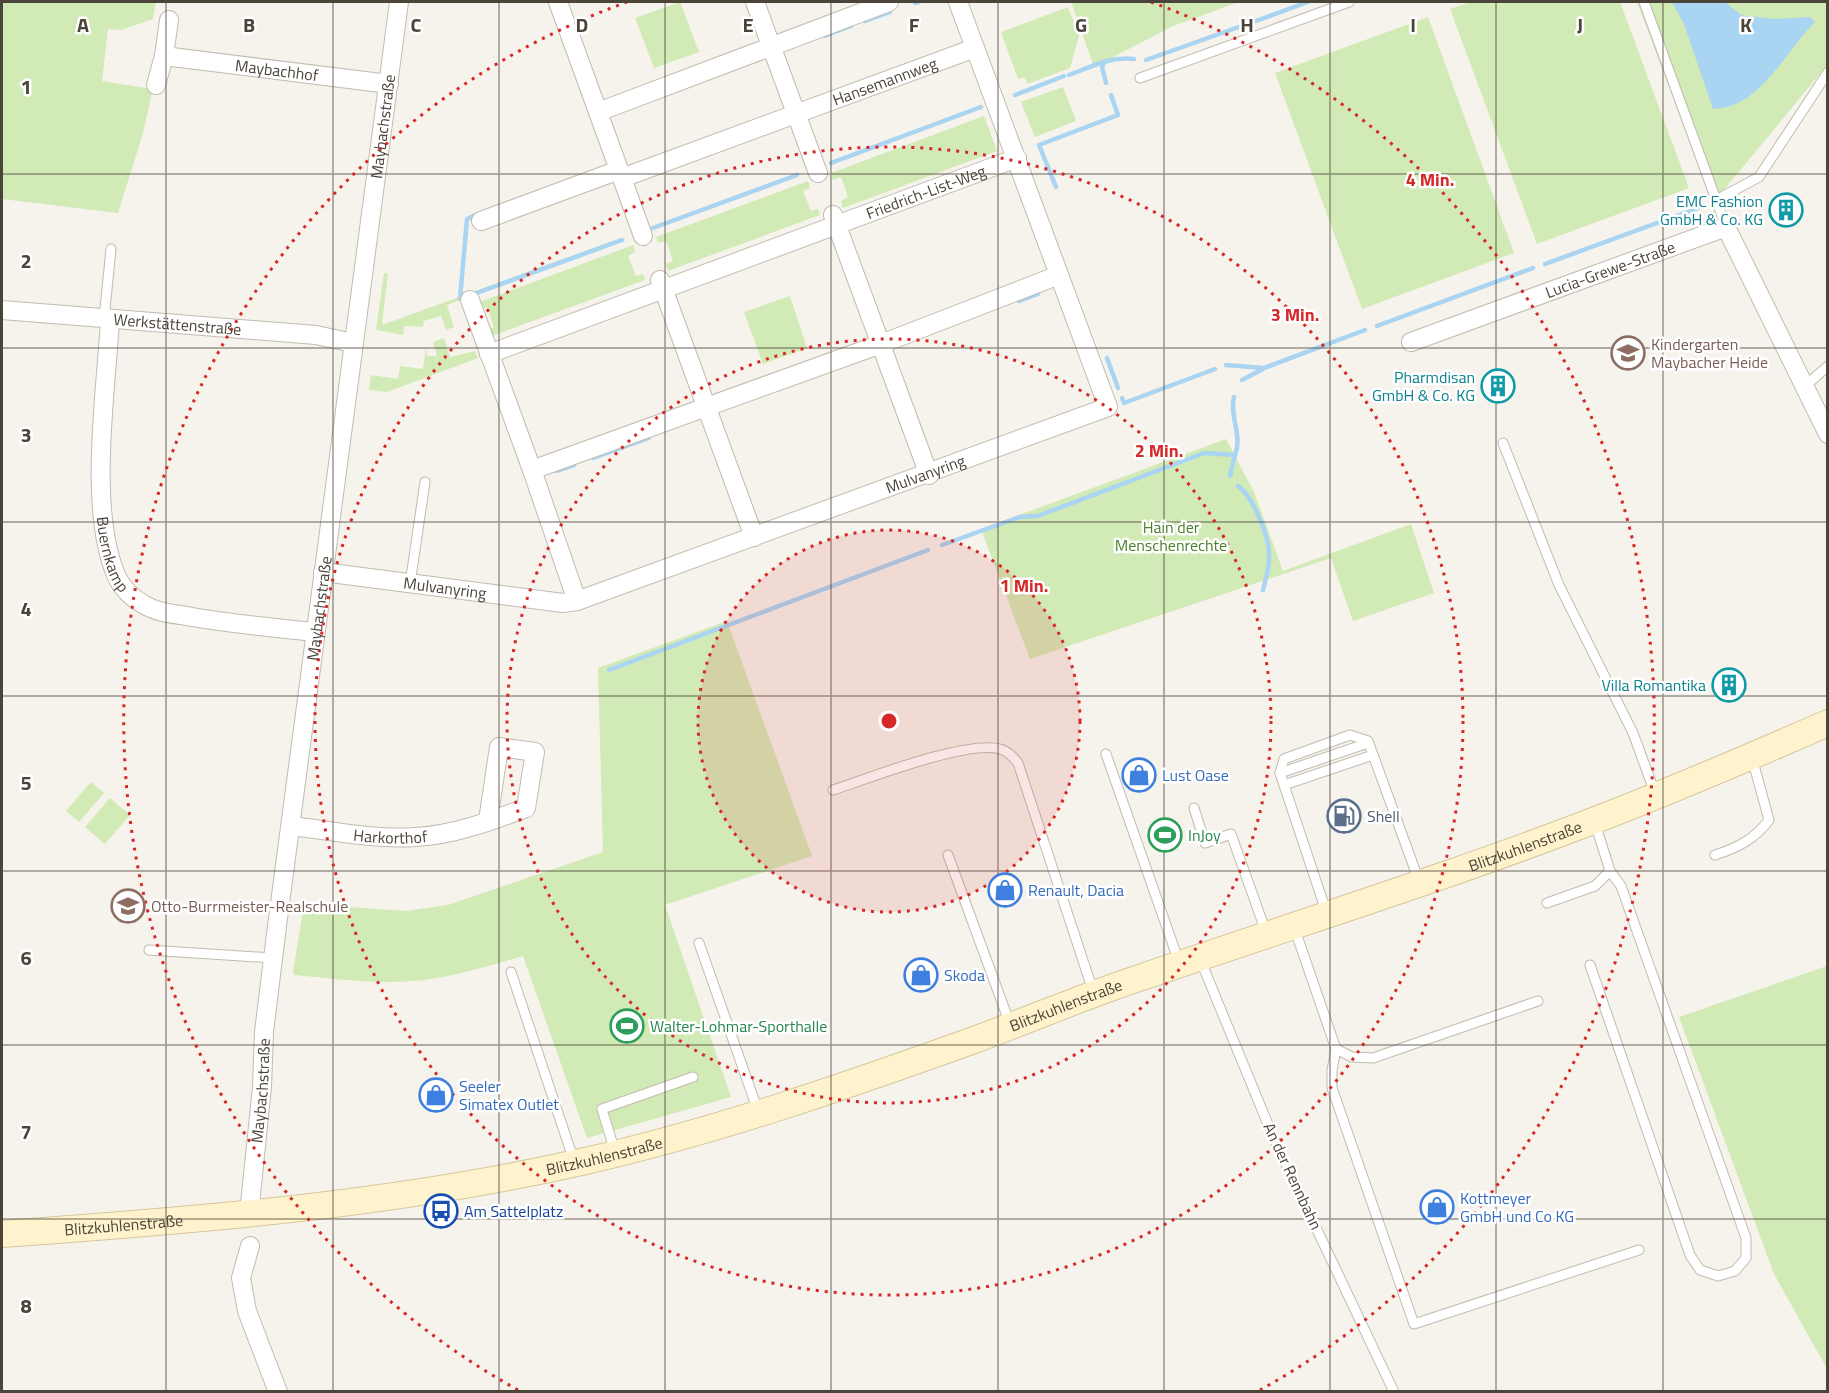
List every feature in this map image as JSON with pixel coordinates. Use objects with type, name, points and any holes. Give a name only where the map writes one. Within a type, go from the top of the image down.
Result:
[{"type":"main road","name":"Blitzkuhlenstraße","points":[[2,1234],[196,1221],[437,1190],[615,1153],[758,1112],[1011,1026],[1094,994],[1328,916],[1594,820],[1827,723]]},
{"type":"street","name":"Maybachstraße","points":[[249,1214],[273,958],[399,2]]},
{"type":"street","points":[[558,2],[643,236]]},
{"type":"street","points":[[755,2],[818,173]]},
{"type":"street","points":[[598,112],[889,2]]},
{"type":"street","name":"Mulvanyring","points":[[323,572],[563,603],[577,602],[929,475],[1108,407],[958,2]]},
{"type":"street","points":[[156,85],[164,56],[169,20]]},
{"type":"street","name":"Hansemannweg","points":[[481,221],[796,114],[975,48]]},
{"type":"street","name":"Maybachhof","points":[[164,56],[389,84]]},
{"type":"street","name":"Friedrich-List-Weg","points":[[489,354],[662,284],[835,220],[1017,158]]},
{"type":"street","points":[[835,220],[929,475]]},
{"type":"street","points":[[1726,227],[1827,434]]},
{"type":"street","name":"Lucia-Grewe-Straße","points":[[1411,342],[1726,227]]},
{"type":"street","points":[[532,470],[881,344],[1059,275]]},
{"type":"street","points":[[662,284],[754,537]]},
{"type":"street","points":[[470,300],[577,602]]},
{"type":"street","name":"Werkstättenstraße","points":[[2,310],[316,335],[353,343]]},
{"type":"street","name":"Buernkamp","points":[[107,319],[102,481],[105,527],[116,576],[128,593],[145,605],[168,613],[239,624],[315,632]]},
{"type":"street","name":"Harkorthof","points":[[292,826],[372,836],[415,837],[439,835],[488,821]]},
{"type":"street","points":[[250,1246],[241,1278],[247,1311],[278,1392]]},
{"type":"lane","points":[[1140,78],[1349,2]]},
{"type":"lane","points":[[1644,2],[1726,227]]},
{"type":"lane","points":[[1716,200],[1759,177],[1823,88],[1827,72]]},
{"type":"lane","points":[[107,319],[111,249]]},
{"type":"lane","points":[[1804,387],[1827,366]]},
{"type":"lane","points":[[1503,443],[1559,585],[1633,733],[1656,796]]},
{"type":"lane","points":[[410,584],[425,482]]},
{"type":"lane","points":[[1328,916],[1280,772],[1284,759],[1350,735],[1368,743],[1420,883]]},
{"type":"lane","points":[[833,790],[934,757],[986,747],[1010,754],[1018,763],[1094,994]]},
{"type":"lane","points":[[1106,754],[1190,961]]},
{"type":"lane","points":[[1284,785],[1373,755]]},
{"type":"lane","points":[[1715,855],[1736,848],[1760,832],[1769,820],[1751,756]]},
{"type":"lane","points":[[1194,808],[1205,843],[1231,834],[1268,936]]},
{"type":"lane","points":[[1590,965],[1690,1255],[1700,1270],[1718,1276],[1735,1270],[1746,1258],[1746,1238],[1621,886],[1610,871],[1594,820]]},
{"type":"lane","points":[[948,855],[1011,1026]]},
{"type":"lane","points":[[1547,903],[1595,886],[1610,871]]},
{"type":"lane","points":[[1294,927],[1336,1049],[1332,1088],[1414,1324],[1639,1250]]},
{"type":"lane","points":[[699,943],[758,1112]]},
{"type":"lane","points":[[150,950],[273,958]]},
{"type":"lane","name":"An der Rennbahn","points":[[1190,961],[1394,1392]]},
{"type":"lane","points":[[511,972],[575,1163]]},
{"type":"lane","points":[[1336,1049],[1352,1057],[1373,1058],[1538,1000]]},
{"type":"lane","points":[[615,1153],[602,1109],[693,1077]]},
{"type":"green space","points":[[2,2],[156,2],[153,19],[121,30],[108,29],[102,81],[153,89],[143,133],[118,213],[2,199]]},
{"type":"green space","points":[[680,2],[699,52],[654,68],[635,18]]},
{"type":"green space","points":[[1071,2],[1239,2],[1173,26],[1094,67]]},
{"type":"green space","points":[[1471,2],[1620,2],[1689,188],[1537,244],[1450,9]]},
{"type":"green space","points":[[1637,2],[1827,2],[1827,65],[1713,203]]},
{"type":"green space","points":[[1068,7],[1079,36],[1070,68],[1027,84],[1025,77],[1018,79],[1001,32]]},
{"type":"green space","points":[[1428,17],[1514,253],[1362,309],[1275,73]]},
{"type":"green space","points":[[1063,87],[1076,121],[1035,137],[1021,102]]},
{"type":"green space","points":[[984,116],[997,151],[843,208],[841,201],[848,197],[841,177],[833,180],[831,173]]},
{"type":"green space","points":[[808,181],[810,188],[803,191],[811,211],[818,209],[820,215],[668,271],[666,264],[673,261],[666,241],[658,243],[656,237]]},
{"type":"green space","points":[[621,238],[622,241],[447,305],[454,327],[446,330],[441,316],[424,321],[423,327],[404,326],[403,335],[376,330],[384,273],[388,274],[382,325]]},
{"type":"green space","points":[[633,245],[635,252],[628,256],[636,276],[643,274],[645,280],[489,337],[487,331],[494,327],[487,307],[479,310],[477,303]]},
{"type":"green space","points":[[790,296],[807,348],[763,364],[744,312]]},
{"type":"green space","points":[[444,338],[450,357],[475,351],[478,358],[387,392],[369,390],[371,375],[398,379],[400,366],[423,369],[426,348],[427,356],[437,356],[433,342]]},
{"type":"green space","name":"Hain der Menschenrechte","points":[[1226,439],[1254,492],[1283,571],[1411,524],[1434,593],[1353,621],[1331,558],[1030,659],[981,529]]},
{"type":"green space","points":[[727,621],[812,856],[665,905],[731,1097],[587,1138],[523,956],[456,974],[404,982],[295,975],[293,972],[304,904],[405,911],[448,905],[603,852],[598,668]]},
{"type":"green space","points":[[91,782],[104,793],[79,822],[66,811]]},
{"type":"green space","points":[[110,798],[130,815],[105,844],[85,827]]},
{"type":"green space","points":[[1828,966],[1827,1369],[1774,1274],[1679,1017]]},
{"type":"water","points":[[1672,2],[1725,2],[1741,15],[1773,19],[1810,17],[1815,22],[1758,89],[1730,106],[1713,109],[1684,24]]},
{"type":"waterway","points":[[915,3],[919,2]]},
{"type":"waterway","points":[[1256,21],[1308,2]]},
{"type":"waterway","points":[[865,21],[890,12]]},
{"type":"waterway","points":[[1146,60],[1250,23]]},
{"type":"waterway","points":[[824,36],[851,26]]},
{"type":"waterway","points":[[1069,75],[1117,59],[1134,59]]},
{"type":"waterway","points":[[1105,61],[1102,67],[1106,83]]},
{"type":"waterway","points":[[1015,95],[1064,76]]},
{"type":"waterway","points":[[1056,187],[1039,145],[1118,115],[1111,95]]},
{"type":"waterway","points":[[831,163],[981,107]]},
{"type":"waterway","points":[[653,228],[797,175]]},
{"type":"waterway","points":[[1545,264],[1698,208]]},
{"type":"waterway","points":[[478,214],[467,219],[460,299],[622,240]]},
{"type":"waterway","points":[[1377,326],[1533,268]]},
{"type":"waterway","points":[[1019,301],[1038,294]]},
{"type":"waterway","points":[[1226,365],[1264,368],[1365,330]]},
{"type":"waterway","points":[[1107,358],[1118,388]]},
{"type":"waterway","points":[[1122,398],[1124,403],[1215,369]]},
{"type":"waterway","points":[[1242,380],[1263,369]]},
{"type":"waterway","points":[[942,545],[1020,517],[1038,516],[1204,453],[1235,455],[1238,440],[1233,412],[1234,397]]},
{"type":"waterway","points":[[593,458],[649,438]]},
{"type":"waterway","points":[[1230,476],[1235,455]]},
{"type":"waterway","points":[[556,471],[574,465]]},
{"type":"waterway","points":[[1238,486],[1249,498],[1259,516],[1266,537],[1269,562],[1263,590]]},
{"type":"waterway","points":[[609,670],[928,550]]},
{"type":"place","name":"EMC Fashion GmbH & Co. KG","points":[[1786,210]]},
{"type":"place","name":"Kindergarten Maybacher Heide","points":[[1628,353]]},
{"type":"place","name":"Pharmdisan GmbH & Co. KG","points":[[1498,386]]},
{"type":"place","name":"Villa Romantika","points":[[1729,685]]},
{"type":"place","name":"Lust Oase","points":[[1139,775]]},
{"type":"place","name":"Shell","points":[[1344,816]]},
{"type":"place","name":"InJoy","points":[[1165,835]]},
{"type":"place","name":"Renault, Dacia","points":[[1005,890]]},
{"type":"place","name":"Otto-Burrmeister-Realschule","points":[[128,906]]},
{"type":"place","name":"Skoda","points":[[921,975]]},
{"type":"place","name":"Walter-Lohmar-Sporthalle","points":[[627,1026]]},
{"type":"place","name":"Seeler Simatex Outlet","points":[[436,1095]]},
{"type":"place","name":"Kottmeyer GmbH und Co KG","points":[[1437,1207]]},
{"type":"place","name":"Am Sattelplatz","points":[[441,1211]]}]
